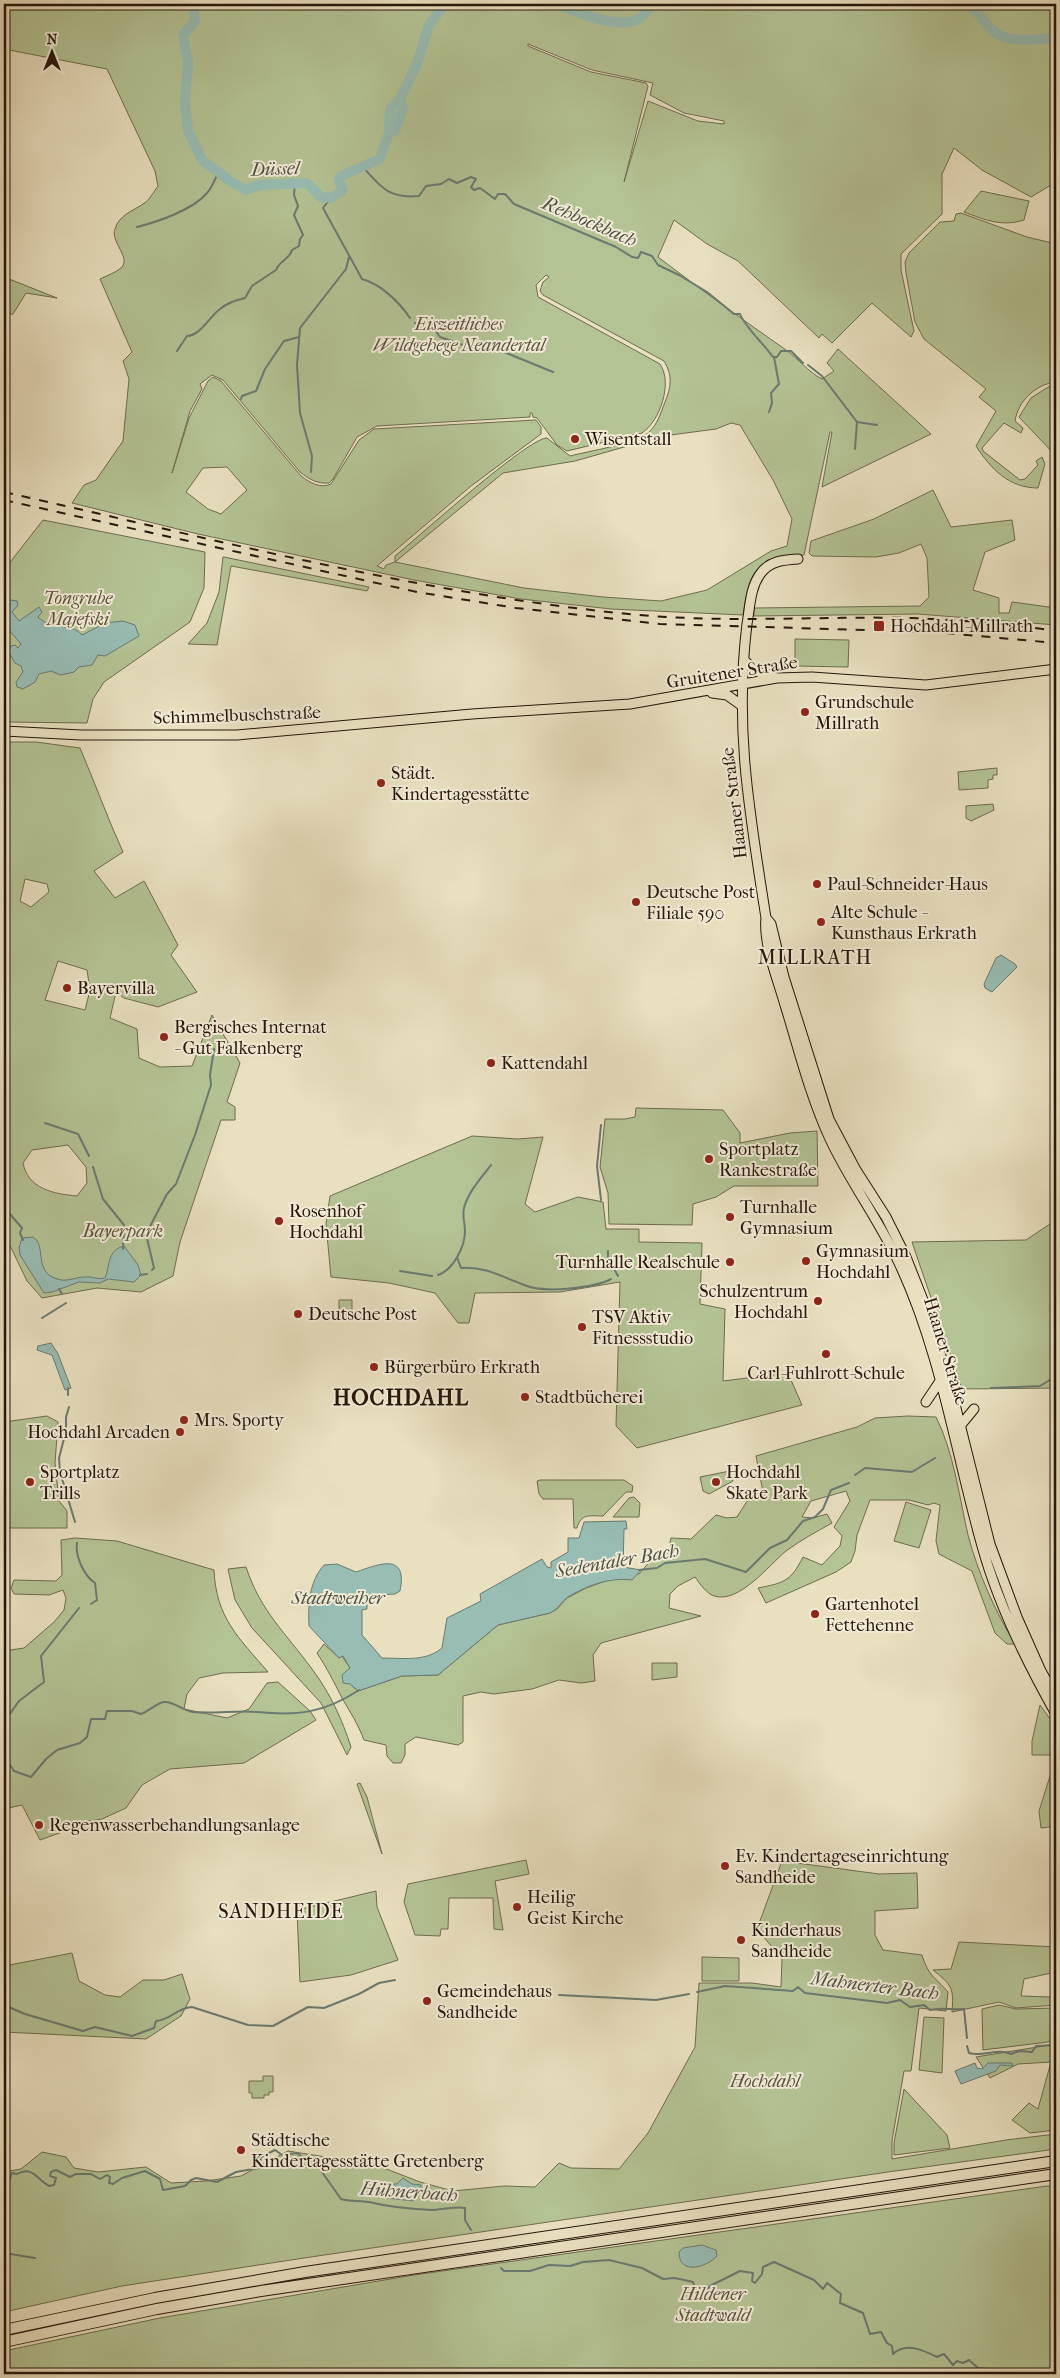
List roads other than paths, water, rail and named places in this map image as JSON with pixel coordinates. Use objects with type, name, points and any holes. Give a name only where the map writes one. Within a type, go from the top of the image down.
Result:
[{"type":"highway","points":[[4,2330],[155,2298],[305,2272],[1056,2160]]},
{"type":"highway","points":[[4,2342],[148,2311],[261,2291],[1056,2174]]},
{"type":"highway","points":[[1024,2179],[1056,2180]]},
{"type":"main road","name":"Haaner Straße","points":[[798,560],[776,562],[761,573],[756,581],[751,597],[744,660],[741,705],[747,794],[766,918],[765,929],[776,973],[819,1113],[842,1161],[899,1262],[927,1334],[982,1548],[995,1586],[1034,1675],[1056,1714]]},
{"type":"main road","points":[[744,660],[755,671],[778,678]]},
{"type":"main road","name":"Gruitener Straße","points":[[472,714],[630,704],[708,692],[778,678],[812,677],[926,685],[1056,669]]},
{"type":"main road","points":[[708,692],[727,695],[741,705]]},
{"type":"main road","name":"Schimmelbuschstraße","points":[[4,731],[81,735],[237,735],[472,714]]},
{"type":"main road","name":"Haaner Straße","points":[[766,918],[771,924],[783,974],[829,1119],[856,1170],[886,1217],[917,1283],[934,1329],[990,1544],[1003,1583],[1041,1672],[1056,1698]]},
{"type":"main road","points":[[926,1402],[940,1381]]},
{"type":"main road","points":[[960,1426],[974,1409]]},
{"type":"water","points":[[10,600],[17,601],[18,605],[12,612],[19,621],[39,607],[42,612],[38,617],[44,622],[55,626],[72,628],[82,635],[105,623],[123,621],[135,625],[139,636],[105,656],[98,655],[92,665],[79,667],[74,672],[61,675],[51,671],[39,674],[35,682],[23,689],[17,687],[16,682],[23,672],[21,666],[15,663],[8,651],[11,646],[15,645],[18,648],[21,644],[4,624],[4,611],[8,610],[5,604]]},
{"type":"water","points":[[1001,955],[1017,967],[992,992],[985,988],[984,984],[996,958]]},
{"type":"water","points":[[33,1237],[37,1241],[43,1266],[52,1277],[61,1280],[82,1277],[105,1278],[112,1255],[124,1246],[138,1265],[141,1275],[134,1282],[108,1279],[100,1283],[79,1282],[44,1293],[20,1255],[19,1248],[22,1238]]},
{"type":"water","points":[[51,1343],[58,1354],[71,1388],[65,1390],[52,1355],[37,1350],[38,1346]]},
{"type":"water","name":"Stadtweiher","points":[[626,1521],[627,1529],[624,1529],[623,1567],[641,1570],[632,1580],[623,1579],[598,1583],[568,1597],[550,1613],[498,1625],[438,1675],[402,1676],[358,1691],[350,1684],[343,1683],[342,1675],[350,1668],[343,1656],[339,1658],[309,1626],[310,1594],[315,1579],[324,1565],[337,1564],[356,1572],[382,1564],[390,1564],[400,1570],[400,1591],[395,1594],[367,1596],[367,1609],[362,1610],[362,1635],[382,1658],[414,1658],[429,1655],[442,1648],[447,1618],[481,1601],[480,1594],[542,1559],[547,1567],[551,1568],[551,1562],[568,1552],[568,1538],[579,1538],[584,1522]]},
{"type":"water","points":[[975,2063],[977,2068],[982,2069],[988,2063],[1012,2063],[1013,2066],[1000,2065],[996,2071],[961,2084],[955,2071]]},
{"type":"water","points":[[403,2178],[412,2184],[421,2185],[418,2197],[413,2201],[387,2198],[385,2196],[390,2184],[397,2184]]},
{"type":"water","points":[[702,2245],[716,2250],[717,2256],[701,2266],[694,2267],[688,2267],[680,2260],[679,2252],[683,2248]]},
{"type":"waterway","name":"Düssel","points":[[193,4],[195,21],[183,35],[188,63],[185,102],[188,131],[202,160],[233,183],[247,190],[259,185],[307,183],[321,197],[331,198],[342,191],[339,179],[341,176],[380,159],[389,132],[395,131],[403,108],[400,99],[417,64],[429,25],[445,4]]},
{"type":"waterway","name":"Düssel","points":[[556,4],[598,19],[621,22],[640,18],[654,4]]},
{"type":"waterway","name":"Düssel","points":[[968,4],[992,30],[1006,38],[1023,40],[1056,39]]},
{"type":"waterway","points":[[389,132],[390,109],[400,99]]},
{"type":"waterway","name":"Rehbockbach","points":[[362,166],[380,186],[400,196],[419,196],[426,186],[441,184],[449,179],[457,183],[471,177],[476,179],[471,187],[474,190],[480,188],[495,199],[498,194],[505,194],[514,204],[616,247],[632,257],[638,258],[641,252],[652,256],[658,265],[707,292],[734,314],[740,314],[773,357],[777,357],[781,351],[791,351],[803,363]]},
{"type":"waterway","points":[[137,227],[164,219],[193,205],[209,191],[218,173]]},
{"type":"waterway","points":[[177,351],[187,336],[201,329],[223,307],[245,298],[252,286],[276,270],[292,250],[299,246],[303,235],[294,215],[298,206],[294,195],[295,182]]},
{"type":"waterway","points":[[331,198],[323,208],[362,279],[369,281],[389,294],[410,318]]},
{"type":"waterway","points":[[311,472],[312,456],[300,413],[297,365],[300,328],[346,269],[349,257]]},
{"type":"waterway","points":[[415,323],[421,328],[432,328],[440,337],[463,345]]},
{"type":"waterway","points":[[241,399],[242,396],[256,391],[265,369],[284,341],[299,337]]},
{"type":"waterway","points":[[469,346],[482,343],[553,372]]},
{"type":"waterway","points":[[769,412],[772,403],[771,393],[779,384],[774,357]]},
{"type":"waterway","name":"Rehbockbach","points":[[808,365],[822,376],[857,422],[877,425]]},
{"type":"waterway","points":[[855,449],[857,422]]},
{"type":"waterway","points":[[152,1270],[154,1268],[146,1234],[167,1194],[176,1184],[195,1135],[211,1085],[210,1075],[214,1049]]},
{"type":"waterway","points":[[45,1123],[78,1134],[89,1156]]},
{"type":"waterway","points":[[601,1125],[597,1166],[601,1200]]},
{"type":"waterway","points":[[438,1275],[449,1268],[460,1251],[465,1228],[463,1214],[468,1196],[491,1165]]},
{"type":"waterway","points":[[93,1167],[103,1199],[124,1225],[123,1249]]},
{"type":"waterway","points":[[4,1203],[9,1213],[22,1228],[20,1233],[23,1240]]},
{"type":"waterway","points":[[608,1251],[608,1258],[618,1276]]},
{"type":"waterway","points":[[457,1257],[461,1268],[479,1269],[495,1273],[535,1288],[570,1289],[593,1285],[611,1279]]},
{"type":"waterway","points":[[400,1271],[432,1276]]},
{"type":"waterway","points":[[140,1275],[147,1274]]},
{"type":"waterway","points":[[59,1289],[62,1294]]},
{"type":"waterway","points":[[42,1318],[66,1303]]},
{"type":"waterway","name":"Sedentaler Bach","points":[[991,1388],[1040,1386],[1050,1380],[1056,1380]]},
{"type":"waterway","points":[[68,1388],[68,1395]]},
{"type":"waterway","points":[[69,1407],[66,1417],[66,1431],[59,1458],[60,1472],[75,1522]]},
{"type":"waterway","name":"Sedentaler Bach","points":[[855,1475],[865,1468],[912,1472],[935,1458]]},
{"type":"waterway","name":"Sedentaler Bach","points":[[639,1570],[657,1568],[665,1563],[705,1559],[746,1572],[770,1548],[787,1540],[803,1521],[815,1517],[823,1509],[831,1490],[849,1483]]},
{"type":"waterway","points":[[77,1543],[77,1554],[81,1565],[87,1576],[95,1583],[97,1600],[91,1604]]},
{"type":"waterway","points":[[4,1722],[19,1701],[44,1682],[41,1656],[79,1608]]},
{"type":"waterway","name":"Sedentaler Bach","points":[[4,1756],[14,1771],[31,1777],[46,1759],[57,1750],[80,1743],[87,1737],[91,1719],[105,1719],[107,1711],[132,1711],[141,1714],[159,1704],[168,1702],[193,1712],[298,1713],[334,1704],[359,1690]]},
{"type":"waterway","name":"Mahnerter Bach","points":[[4,2005],[25,2014],[83,2031],[95,2027],[132,2036],[154,2028],[156,2021],[192,2007],[248,2025],[273,2026],[308,2007],[324,2008],[359,1994],[379,1983],[395,1980]]},
{"type":"waterway","name":"Mahnerter Bach","points":[[697,1992],[725,1986],[793,1991],[798,1987],[805,1993],[887,2003],[900,2000],[910,2007],[924,2005],[930,2010],[964,2009],[967,2038]]},
{"type":"waterway","name":"Mahnerter Bach","points":[[559,1995],[656,2000],[689,1994]]},
{"type":"waterway","name":"Mahnerter Bach","points":[[967,2046],[969,2053],[974,2054],[1000,2052],[1011,2054],[1019,2051],[1032,2052],[1036,2046],[1056,2045]]},
{"type":"waterway","name":"Hühnerbach","points":[[4,2185],[9,2181],[12,2173],[17,2174],[27,2171],[49,2186],[54,2185],[56,2178],[50,2176],[51,2172],[56,2170],[70,2177],[76,2174],[91,2174],[100,2179],[107,2175],[110,2177],[109,2183],[113,2184],[122,2178],[145,2171],[160,2179],[163,2190],[185,2186],[196,2178],[217,2182],[236,2172],[259,2168],[261,2157],[275,2150],[282,2155],[297,2153],[306,2160],[319,2162],[322,2172],[341,2199],[415,2209],[465,2208],[465,2220],[471,2230]]},
{"type":"waterway","points":[[4,2253],[35,2258]]},
{"type":"waterway","name":"Hühnerbach","points":[[501,2268],[504,2271],[530,2271],[549,2265],[570,2266],[583,2262],[609,2260],[642,2268],[663,2279],[675,2278],[693,2282],[696,2291],[704,2294],[710,2286],[740,2271],[753,2273],[752,2281],[755,2283],[762,2274],[763,2267],[774,2262],[814,2280],[823,2289],[827,2283],[841,2294],[840,2303],[863,2313],[870,2334],[881,2332],[887,2343],[892,2346],[893,2354],[903,2348],[915,2348],[937,2357],[944,2354],[953,2365],[957,2361],[963,2363],[969,2360],[978,2368],[997,2370],[1002,2374]]},
{"type":"railway","points":[[4,492],[320,564],[399,580],[559,606],[639,615],[707,619],[912,618],[1002,624],[1056,631]]},
{"type":"railway","points":[[4,500],[417,592],[516,608],[660,624],[934,632],[1056,643]]},
{"type":"place","name":"Wisentstall","points":[[575,439]]},
{"type":"place","name":"Hochdahl-Millrath","points":[[879,626]]},
{"type":"place","name":"Grundschule Millrath","points":[[805,712]]},
{"type":"place","name":"Städt. Kindertagesstätte","points":[[381,783]]},
{"type":"place","name":"Paul-Schneider-Haus","points":[[817,884]]},
{"type":"place","name":"Deutsche Post Filiale 590","points":[[636,902]]},
{"type":"place","name":"Alte Schule - Kunsthaus Erkrath","points":[[821,922]]},
{"type":"place","name":"Bayervilla","points":[[67,988]]},
{"type":"place","name":"Bergisches Internat - Gut Falkenberg","points":[[164,1037]]},
{"type":"place","name":"Kattendahl","points":[[491,1063]]},
{"type":"place","name":"Sportplatz Rankestraße","points":[[709,1159]]},
{"type":"place","name":"Turnhalle Gymnasium","points":[[730,1217]]},
{"type":"place","name":"Rosenhof Hochdahl","points":[[279,1221]]},
{"type":"place","name":"Gymnasium Hochdahl","points":[[806,1261]]},
{"type":"place","name":"Turnhalle Realschule","points":[[730,1262]]},
{"type":"place","name":"Schulzentrum Hochdahl","points":[[818,1301]]},
{"type":"place","name":"Deutsche Post","points":[[298,1314]]},
{"type":"place","name":"TSV Aktiv Fitnessstudio","points":[[582,1327]]},
{"type":"place","name":"Carl-Fuhlrott-Schule","points":[[826,1354]]},
{"type":"place","name":"Bürgerbüro Erkrath","points":[[374,1367]]},
{"type":"place","name":"Stadtbücherei","points":[[525,1397]]},
{"type":"place","name":"Mrs. Sporty","points":[[184,1420]]},
{"type":"place","name":"Hochdahl Arcaden","points":[[180,1432]]},
{"type":"place","name":"Sportplatz Trills","points":[[30,1482]]},
{"type":"place","name":"Hochdahl Skate Park","points":[[716,1482]]},
{"type":"place","name":"Gartenhotel Fettehenne","points":[[815,1614]]},
{"type":"place","name":"Regenwasserbehandlungsanlage","points":[[39,1825]]},
{"type":"place","name":"Ev. Kindertageseinrichtung Sandheide","points":[[725,1866]]},
{"type":"place","name":"Heilig Geist Kirche","points":[[517,1907]]},
{"type":"place","name":"Kinderhaus Sandheide","points":[[741,1940]]},
{"type":"place","name":"Gemeindehaus Sandheide","points":[[427,2001]]},
{"type":"place","name":"Städtische Kindertagesstätte Gretenberg","points":[[241,2150]]},
{"type":"district","name":"MILLRATH","points":[[815,957]]},
{"type":"district","name":"HOCHDAHL","points":[[401,1397]]},
{"type":"district","name":"SANDHEIDE","points":[[281,1911]]},
{"type":"park label","name":"Eiszeitliches Wildgehege Neandertal","points":[[459,334]]},
{"type":"park label","name":"Tongrube Majefski","points":[[78,608]]},
{"type":"park label","name":"Bayerpark","points":[[123,1231]]},
{"type":"park label","name":"Hochdahl","points":[[765,2081]]},
{"type":"park label","name":"Hildener Stadtwald","points":[[713,2304]]}]
